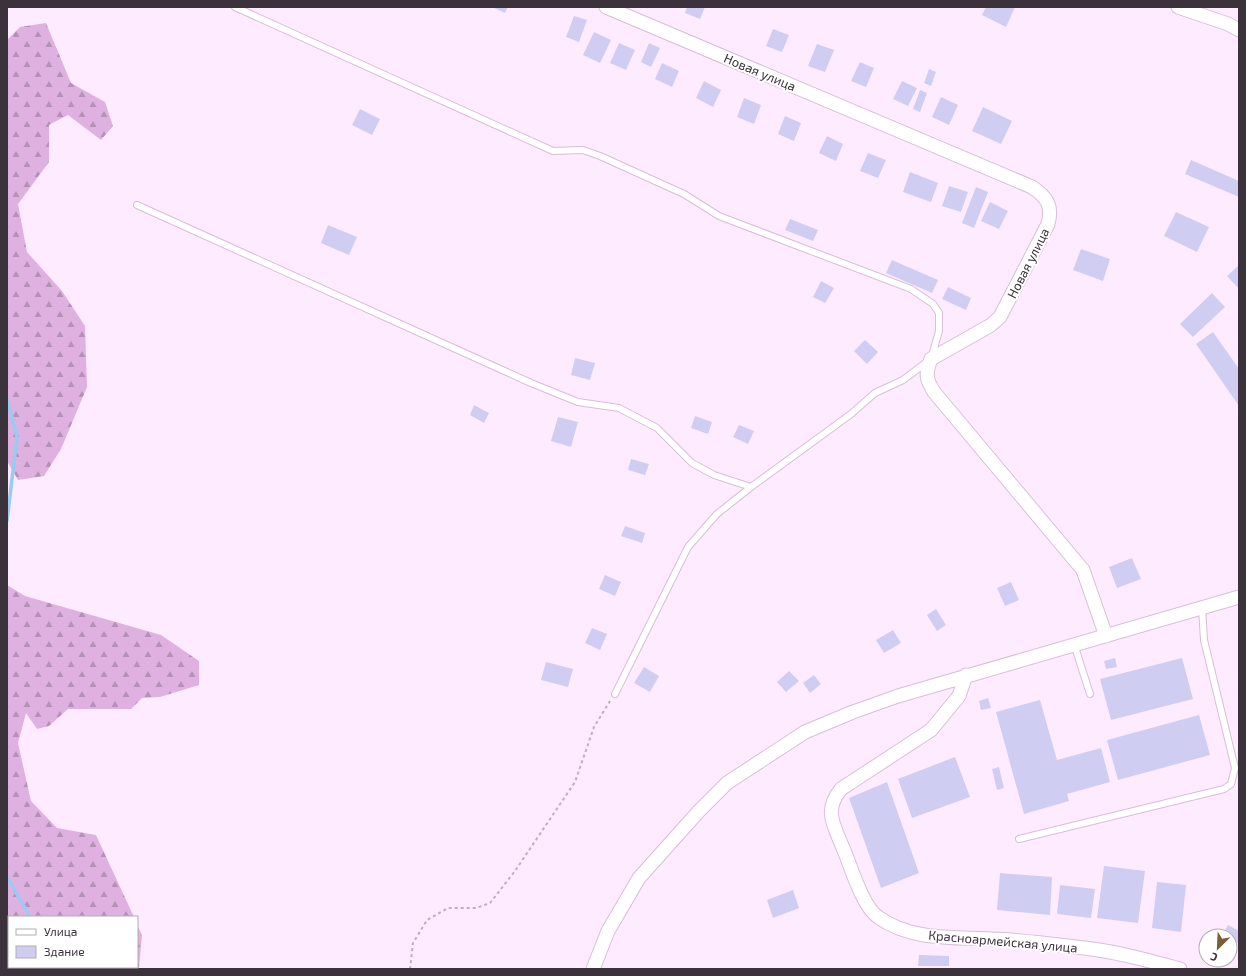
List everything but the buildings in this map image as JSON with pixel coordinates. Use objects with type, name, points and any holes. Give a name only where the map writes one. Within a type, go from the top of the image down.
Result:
[{"type":"street","name":"Новая улица","points":[[606,7],[1025,184],[1044,195],[1051,213],[1048,224],[1000,317],[991,325],[931,359]]},
{"type":"street","points":[[1178,7],[1228,24],[1239,30]]},
{"type":"street","points":[[931,359],[927,369],[927,380],[934,392],[1083,570],[1106,636]]},
{"type":"street","points":[[593,969],[608,931],[639,878],[699,811],[727,783],[805,732],[853,712],[966,675],[1239,597]]},
{"type":"street","name":"Красноармейская улица","points":[[966,675],[959,696],[931,730],[841,790],[834,798],[830,808],[834,825],[867,903],[877,917],[887,923],[909,931],[934,937],[994,939],[1093,949],[1133,956],[1180,969]]},
{"type":"lane","points":[[235,7],[553,151],[583,150],[600,156],[684,194],[719,216],[911,290],[933,304],[939,313],[939,331],[931,359],[902,380],[875,393],[839,423],[750,487],[717,514],[688,547],[615,694]]},
{"type":"lane","points":[[137,206],[530,383],[578,402],[619,408],[657,428],[675,444],[692,463],[714,475],[750,487]]},
{"type":"lane","points":[[1019,839],[1224,789],[1231,784],[1235,768],[1204,640],[1202,608]]},
{"type":"lane","points":[[1074,644],[1090,694]]},
{"type":"path","points":[[410,969],[413,943],[427,920],[448,908],[476,908],[490,903],[515,871],[575,782],[594,727],[615,694]]},
{"type":"green space","points":[[46,23],[71,83],[105,102],[113,126],[101,140],[68,115],[49,125],[49,162],[18,204],[27,252],[62,291],[85,326],[87,387],[61,449],[44,476],[18,480],[7,461],[7,40],[20,27]]},
{"type":"green space","points":[[7,585],[25,596],[161,635],[199,661],[199,685],[160,697],[142,698],[131,709],[68,709],[49,726],[37,729],[26,713],[18,743],[31,801],[57,828],[96,835],[134,916],[8,916],[8,968],[138,968],[138,927],[142,935],[139,969],[7,969]]},
{"type":"waterway","points":[[7,399],[17,437],[7,521]]},
{"type":"waterway","points":[[7,877],[29,916]]}]
